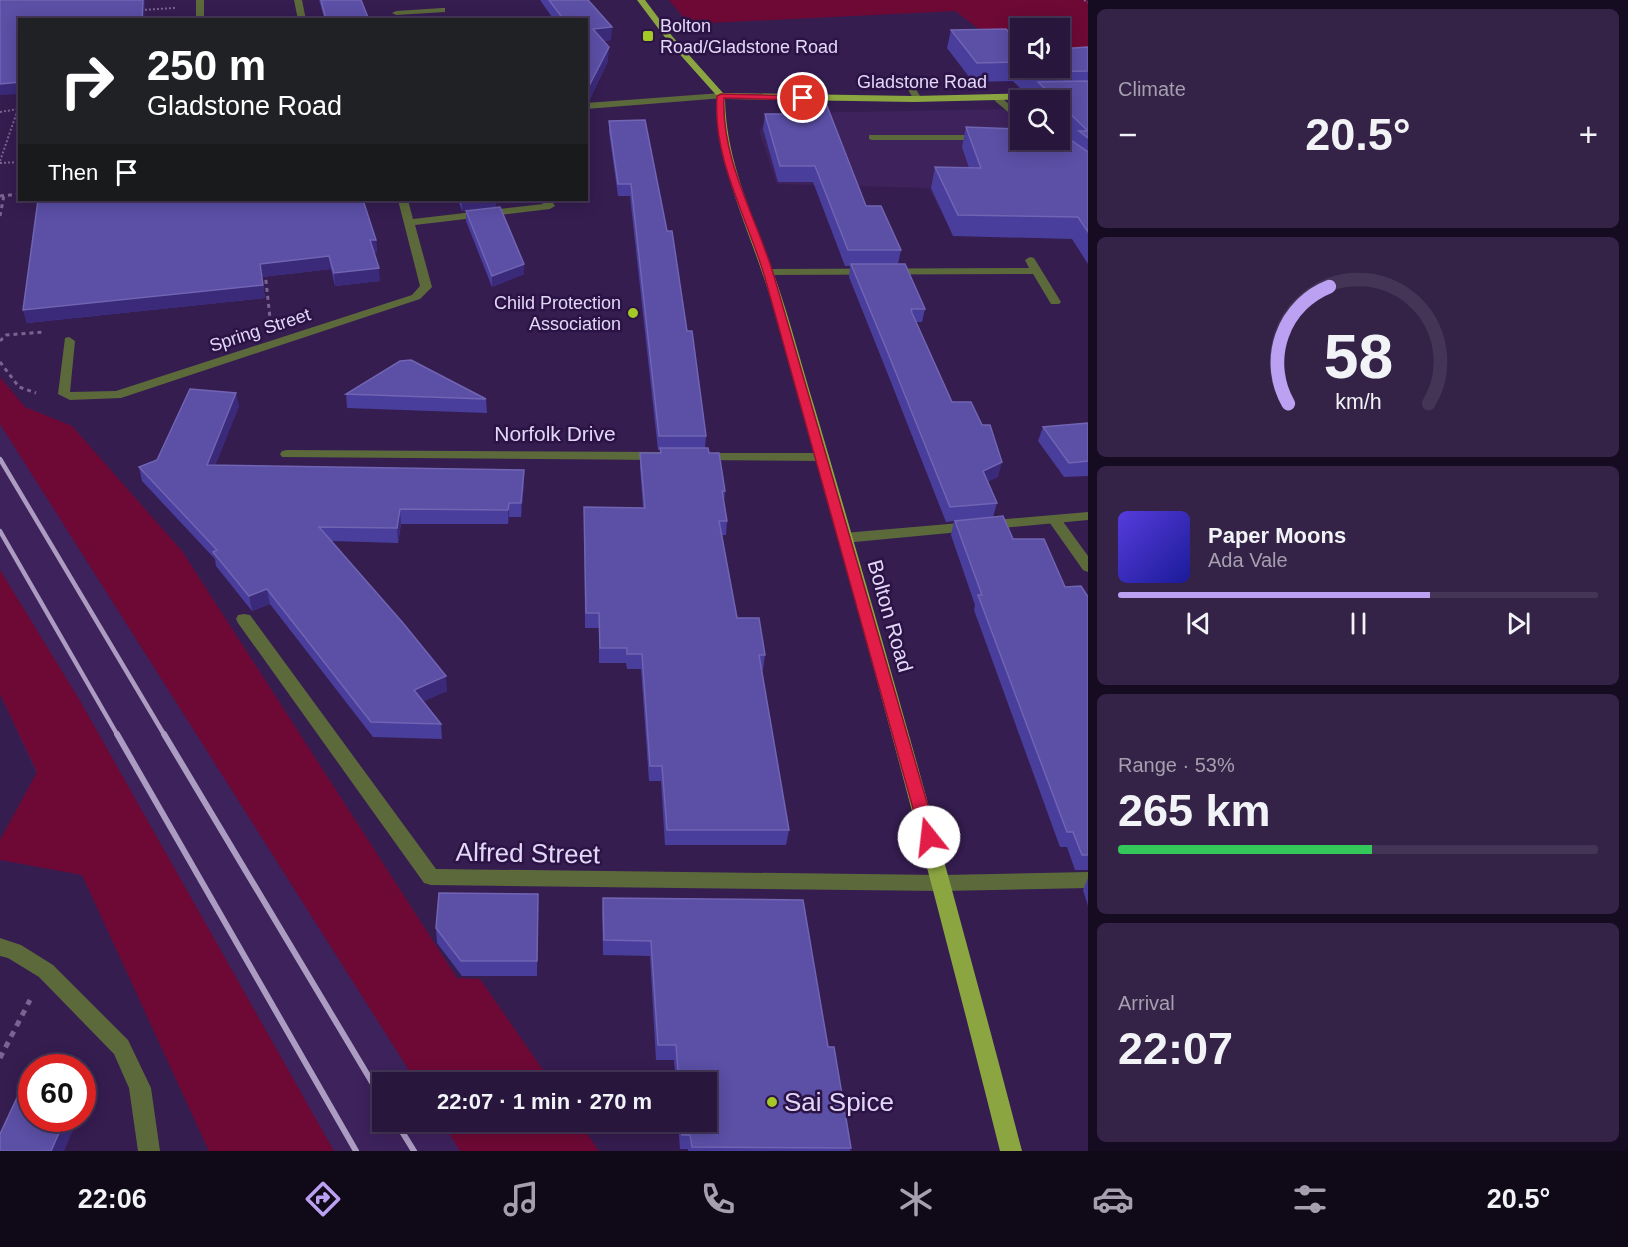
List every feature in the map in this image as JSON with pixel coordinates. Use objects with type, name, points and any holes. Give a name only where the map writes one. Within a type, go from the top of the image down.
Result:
[{"type":"main road","points":[[641,0],[665,35],[721,96]]},
{"type":"main road","name":"Gladstone Road","points":[[721,96],[998,99],[1088,95]]},
{"type":"main road","name":"Bolton Road","points":[[721,96],[719,116],[733,174],[768,272],[822,457],[942,883],[1011,1151]]},
{"type":"street","points":[[298,0],[302,18]]},
{"type":"street","points":[[396,13],[442,10]]},
{"type":"street","points":[[915,79],[909,85],[918,99]]},
{"type":"street","points":[[588,106],[721,96]]},
{"type":"street","points":[[998,99],[1010,110]]},
{"type":"street","points":[[872,137],[1010,138]]},
{"type":"street","name":"Spring Street","points":[[64,394],[70,396],[128,393],[273,346],[423,293],[426,287],[411,222],[403,201]]},
{"type":"street","points":[[411,222],[549,206],[546,201]]},
{"type":"street","points":[[1030,260],[1055,302]]},
{"type":"street","points":[[768,272],[1037,271]]},
{"type":"street","points":[[64,394],[69,340]]},
{"type":"street","name":"Norfolk Drive","points":[[287,454],[668,456]]},
{"type":"street","points":[[691,456],[822,457]]},
{"type":"street","points":[[844,538],[1088,516]]},
{"type":"street","points":[[1054,519],[1088,567]]},
{"type":"street","name":"Alfred Street","points":[[244,619],[431,877],[942,883]]},
{"type":"street","points":[[942,883],[1088,880]]},
{"type":"street","points":[[0,947],[14,951],[46,971],[121,1047],[140,1088],[148,1151]]},
{"type":"path","points":[[1084,0],[1088,2]]},
{"type":"path","points":[[131,11],[200,3]]},
{"type":"path","points":[[0,112],[18,109]]},
{"type":"path","points":[[18,112],[0,162],[18,162]]},
{"type":"path","points":[[0,216],[2,195],[18,194]]},
{"type":"path","points":[[265,265],[273,346]]},
{"type":"path","points":[[0,341],[6,335],[81,329],[69,340]]},
{"type":"path","points":[[0,362],[13,383],[27,392],[64,394]]},
{"type":"path","points":[[0,1058],[46,971]]},
{"type":"shaded area","points":[[669,0],[1088,0],[1088,84],[1070,74],[1070,18],[1010,18],[1010,52],[955,11],[689,24]]},
{"type":"shaded area","points":[[1088,106],[1088,200],[977,210],[939,209],[929,188],[777,184],[759,131],[768,119],[788,113],[1010,109],[1010,150],[1070,150],[1070,107]]},
{"type":"shaded area","points":[[0,377],[25,407],[72,426],[182,551],[457,978],[480,979],[544,1072],[372,1072],[372,1132],[586,1132],[599,1151],[209,1151],[0,694]]},
{"type":"shaded area","points":[[0,377],[25,407],[72,426],[182,551],[457,978],[480,979],[544,1072],[410,1072],[0,424]]},
{"type":"shaded area","points":[[0,570],[79,699],[334,1151],[209,1151],[82,875],[0,860],[0,840],[37,772],[0,694]]},
{"type":"shaded area","points":[[448,1132],[586,1132],[599,1151],[460,1151]]},
{"type":"building","points":[[0,0],[143,0],[142,18],[18,18],[18,82],[0,84]]},
{"type":"building","points":[[321,0],[361,0],[368,18],[326,18]]},
{"type":"building","points":[[549,0],[588,0],[612,27],[593,29],[609,47],[589,86],[588,18],[562,18]]},
{"type":"building","points":[[1006,29],[1010,33],[1010,62],[977,63],[951,30]]},
{"type":"building","points":[[1088,47],[1088,71],[1070,71],[1070,48]]},
{"type":"building","points":[[1088,81],[1088,131],[1070,114],[1070,90],[1046,90],[1038,82]]},
{"type":"building","points":[[807,88],[820,88],[866,206],[881,206],[901,250],[848,250],[815,166],[780,166],[765,114],[801,114]]},
{"type":"building","points":[[645,120],[667,231],[672,231],[687,331],[692,331],[706,436],[659,436],[631,184],[618,184],[609,121]]},
{"type":"building","points":[[966,127],[1010,129],[1010,150],[1070,150],[1070,140],[1088,152],[1088,232],[1078,217],[958,215],[935,167],[981,168]]},
{"type":"building","points":[[1079,131],[1088,131],[1088,138]]},
{"type":"building","points":[[38,201],[363,201],[376,240],[370,240],[379,268],[334,273],[329,256],[260,264],[263,285],[23,310]]},
{"type":"building","points":[[500,207],[524,264],[492,276],[466,211]]},
{"type":"building","points":[[851,264],[905,264],[925,309],[911,309],[912,313],[952,402],[971,402],[982,425],[990,425],[1002,462],[983,471],[997,503],[950,507]]},
{"type":"building","points":[[411,360],[486,399],[346,394],[400,361]]},
{"type":"building","points":[[190,389],[236,393],[207,465],[524,470],[521,503],[509,503],[508,510],[400,509],[397,528],[319,527],[446,676],[414,690],[441,724],[371,722],[267,589],[249,596],[213,552],[217,550],[139,467],[157,460]]},
{"type":"building","points":[[1088,423],[1088,461],[1069,463],[1043,427]]},
{"type":"building","points":[[660,448],[708,448],[709,453],[719,453],[727,521],[719,521],[737,618],[759,618],[765,655],[759,655],[789,830],[667,830],[662,766],[650,766],[642,654],[627,654],[627,648],[600,648],[599,613],[586,613],[584,507],[645,508],[640,453],[661,453]]},
{"type":"building","points":[[1003,516],[1013,539],[1044,539],[1065,587],[1081,586],[1088,597],[1088,855],[1082,855],[1073,832],[1067,832],[978,595],[982,595],[955,521]]},
{"type":"building","points":[[439,893],[538,894],[537,961],[461,961],[436,928]]},
{"type":"building","points":[[603,898],[803,900],[828,1047],[834,1047],[851,1148],[692,1147],[690,1135],[682,1135],[682,1132],[717,1132],[717,1072],[678,1072],[676,1045],[658,1045],[651,941],[604,940]]},
{"type":"building","points":[[18,1096],[18,1132],[59,1132],[51,1151],[0,1151],[0,1134]]},
{"type":"railway","points":[[0,459],[165,736]]},
{"type":"railway","points":[[0,531],[118,736]]},
{"type":"railway","points":[[117,734],[356,1151]]},
{"type":"railway","points":[[164,734],[372,1082]]},
{"type":"railway","points":[[402,1132],[414,1151]]},
{"type":"place","name":"Bolton Road/Gladstone Road","points":[[648,36]]},
{"type":"place","name":"Child Protection Association","points":[[633,313]]},
{"type":"place","name":"Sai Spice","points":[[772,1102]]},
{"type":"route","points":[[803,98],[721,96],[719,116],[733,174],[768,272],[822,457],[929,837]]}]
